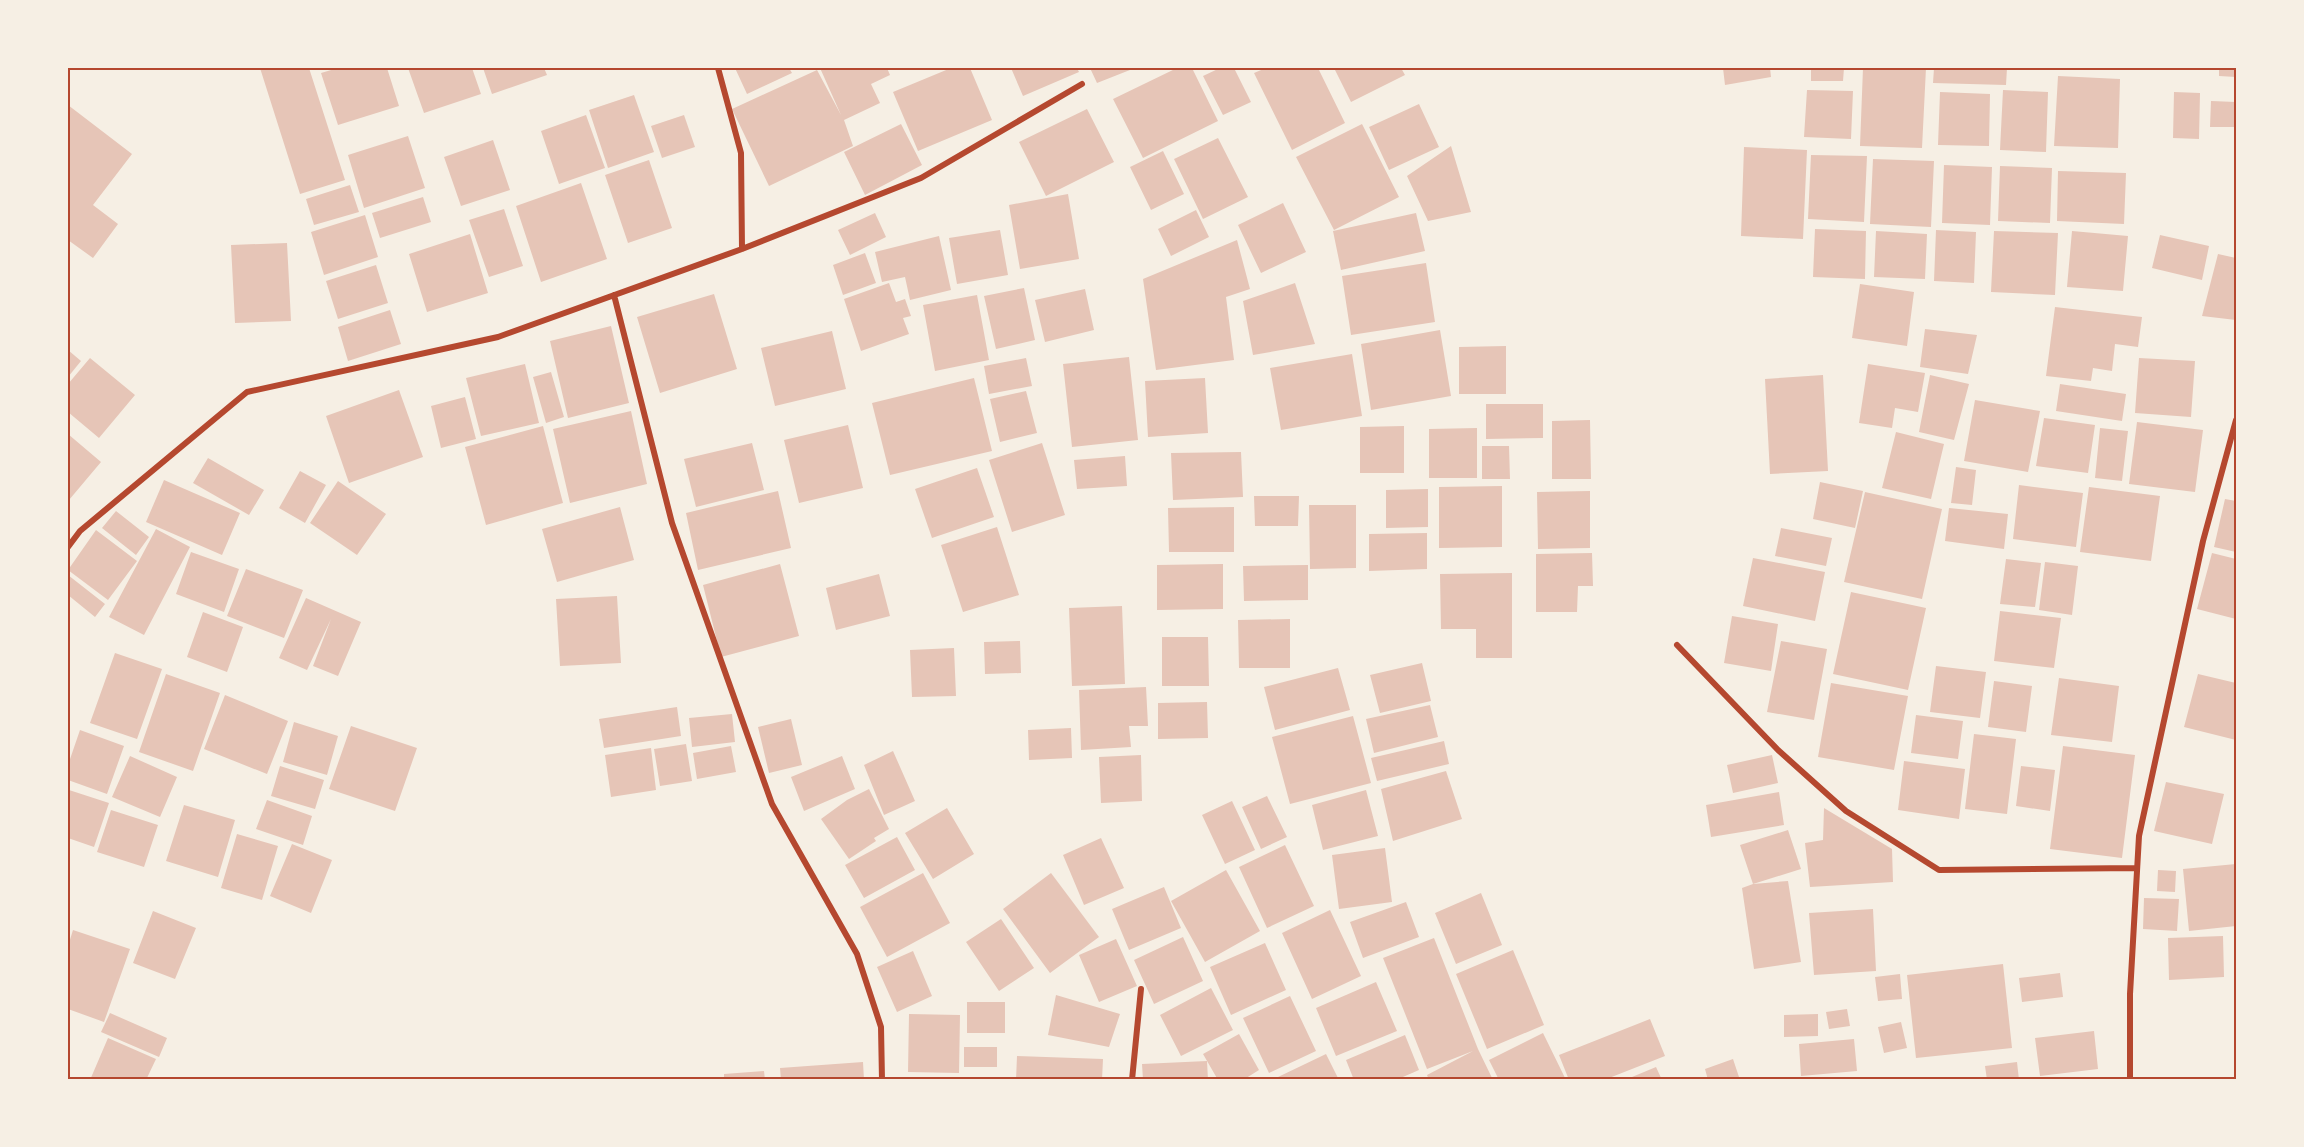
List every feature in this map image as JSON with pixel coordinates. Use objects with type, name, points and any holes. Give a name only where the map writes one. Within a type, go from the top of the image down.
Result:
[{"type":"street","points":[[718,68],[741,153],[742,249]]},
{"type":"street","points":[[68,547],[81,531],[247,392],[498,337],[742,249],[921,178],[1082,84]]},
{"type":"street","points":[[614,295],[672,523],[772,804],[857,954],[881,1027],[882,1080]]},
{"type":"street","points":[[2130,1080],[2130,994],[2139,836],[2200,552],[2236,420]]},
{"type":"street","points":[[1677,645],[1778,750],[1846,811],[1940,870],[2137,868]]},
{"type":"street","points":[[1132,1080],[1141,990]]},
{"type":"building","points":[[260,68],[309,68],[345,180],[300,194]]},
{"type":"building","points":[[338,68],[387,68],[399,106],[338,125],[321,73]]},
{"type":"building","points":[[408,68],[472,68],[481,94],[424,113]]},
{"type":"building","points":[[483,68],[544,68],[547,75],[492,94]]},
{"type":"building","points":[[735,68],[789,68],[792,73],[747,94]]},
{"type":"building","points":[[820,68],[887,68],[890,75],[871,84],[880,103],[844,120],[853,146],[769,186],[732,109],[817,70],[841,115]]},
{"type":"building","points":[[951,68],[970,68],[992,120],[918,151],[893,92]]},
{"type":"building","points":[[1011,68],[1077,68],[1079,72],[1023,96]]},
{"type":"building","points":[[1090,68],[1135,68],[1097,83]]},
{"type":"building","points":[[1177,68],[1192,68],[1218,121],[1143,158],[1113,99]]},
{"type":"building","points":[[1220,68],[1234,68],[1251,102],[1223,115],[1203,76]]},
{"type":"building","points":[[1266,68],[1318,68],[1345,123],[1292,150],[1254,73]]},
{"type":"building","points":[[1334,68],[1401,68],[1405,75],[1351,102]]},
{"type":"building","points":[[1723,68],[1770,68],[1771,77],[1725,85]]},
{"type":"building","points":[[1811,68],[1844,68],[1843,81],[1811,81]]},
{"type":"building","points":[[1863,68],[1926,68],[1922,148],[1860,146]]},
{"type":"building","points":[[1934,68],[2007,68],[2006,85],[1933,83]]},
{"type":"building","points":[[2219,68],[2236,68],[2236,77],[2219,76]]},
{"type":"building","points":[[2058,76],[2120,79],[2118,148],[2054,146]]},
{"type":"building","points":[[1807,90],[1853,91],[1851,139],[1804,137]]},
{"type":"building","points":[[2003,90],[2048,92],[2046,152],[2000,150]]},
{"type":"building","points":[[1940,92],[1990,94],[1989,146],[1938,145]]},
{"type":"building","points":[[2174,92],[2200,93],[2199,139],[2173,138]]},
{"type":"building","points":[[634,95],[654,152],[608,168],[589,110]]},
{"type":"building","points":[[2211,101],[2236,102],[2236,127],[2210,127]]},
{"type":"building","points":[[1419,104],[1439,147],[1389,170],[1369,127]]},
{"type":"building","points":[[68,105],[132,154],[93,205],[118,224],[93,258],[68,240]]},
{"type":"building","points":[[1087,109],[1114,162],[1046,196],[1019,142]]},
{"type":"building","points":[[586,115],[605,168],[559,184],[541,131]]},
{"type":"building","points":[[684,115],[695,147],[662,158],[651,126]]},
{"type":"building","points":[[901,124],[922,165],[865,195],[844,152]]},
{"type":"building","points":[[1362,124],[1399,197],[1334,230],[1296,157]]},
{"type":"building","points":[[408,136],[425,188],[364,208],[348,155]]},
{"type":"building","points":[[1218,138],[1248,197],[1203,219],[1174,159]]},
{"type":"building","points":[[493,140],[510,190],[461,206],[444,157]]},
{"type":"building","points":[[1451,146],[1471,212],[1428,221],[1407,176]]},
{"type":"building","points":[[1744,147],[1807,150],[1803,239],[1741,236]]},
{"type":"building","points":[[1163,151],[1184,194],[1151,210],[1130,167]]},
{"type":"building","points":[[1811,155],[1867,156],[1864,222],[1808,219]]},
{"type":"building","points":[[1873,159],[1934,161],[1931,227],[1870,224]]},
{"type":"building","points":[[649,160],[672,228],[628,243],[605,175]]},
{"type":"building","points":[[1944,165],[1992,167],[1990,225],[1942,223]]},
{"type":"building","points":[[2000,166],[2052,168],[2050,223],[1998,221]]},
{"type":"building","points":[[2058,171],[2126,173],[2124,224],[2057,221]]},
{"type":"building","points":[[581,183],[607,259],[541,282],[516,206]]},
{"type":"building","points":[[350,185],[359,212],[314,225],[306,199]]},
{"type":"building","points":[[1068,194],[1079,259],[1020,269],[1009,205]]},
{"type":"building","points":[[423,197],[431,222],[380,238],[372,213]]},
{"type":"building","points":[[1283,203],[1306,252],[1261,273],[1238,225]]},
{"type":"building","points":[[504,209],[523,266],[489,277],[469,220]]},
{"type":"building","points":[[1196,210],[1209,237],[1171,256],[1158,229]]},
{"type":"building","points":[[875,213],[886,237],[850,255],[838,230]]},
{"type":"building","points":[[1416,213],[1425,251],[1341,270],[1333,231]]},
{"type":"building","points":[[365,215],[378,257],[324,275],[311,232]]},
{"type":"building","points":[[1815,229],[1866,231],[1865,279],[1813,277]]},
{"type":"building","points":[[1000,230],[1008,275],[957,284],[949,238]]},
{"type":"building","points":[[1936,230],[1976,232],[1974,283],[1934,281]]},
{"type":"building","points":[[1876,231],[1927,234],[1925,279],[1874,277]]},
{"type":"building","points":[[1994,231],[2058,233],[2055,295],[1991,292]]},
{"type":"building","points":[[2072,231],[2128,236],[2123,291],[2067,287]]},
{"type":"building","points":[[470,234],[488,293],[427,312],[409,254]]},
{"type":"building","points":[[2160,235],[2209,246],[2202,280],[2152,268]]},
{"type":"building","points":[[939,236],[951,290],[910,300],[905,277],[882,282],[875,252]]},
{"type":"building","points":[[1237,240],[1250,289],[1226,297],[1234,360],[1156,370],[1143,279]]},
{"type":"building","points":[[287,243],[291,321],[235,323],[231,245]]},
{"type":"building","points":[[865,253],[876,283],[843,295],[833,265]]},
{"type":"building","points":[[2218,254],[2236,258],[2236,320],[2202,316]]},
{"type":"building","points":[[1426,263],[1435,322],[1351,335],[1342,276]]},
{"type":"building","points":[[376,265],[388,303],[338,319],[326,281]]},
{"type":"building","points":[[889,283],[896,302],[905,299],[911,316],[903,318],[909,334],[861,351],[844,299]]},
{"type":"building","points":[[1295,283],[1315,344],[1253,355],[1243,301]]},
{"type":"building","points":[[1860,284],[1914,292],[1907,346],[1852,338]]},
{"type":"building","points":[[1024,288],[1035,340],[996,349],[984,296]]},
{"type":"building","points":[[1085,289],[1094,330],[1045,342],[1035,300]]},
{"type":"building","points":[[714,294],[737,369],[660,393],[637,317]]},
{"type":"building","points":[[977,295],[989,360],[935,371],[923,305]]},
{"type":"building","points":[[2055,307],[2142,317],[2138,347],[2115,344],[2112,371],[2093,368],[2091,381],[2046,376]]},
{"type":"building","points":[[390,310],[401,344],[348,361],[338,327]]},
{"type":"building","points":[[611,326],[629,403],[568,418],[550,341]]},
{"type":"building","points":[[1925,329],[1977,335],[1968,374],[1920,367]]},
{"type":"building","points":[[1440,330],[1451,396],[1371,410],[1361,344]]},
{"type":"building","points":[[832,331],[846,389],[775,406],[761,348]]},
{"type":"building","points":[[1506,346],[1506,394],[1459,394],[1459,347]]},
{"type":"building","points":[[68,350],[81,361],[68,377]]},
{"type":"building","points":[[1352,354],[1362,416],[1281,430],[1270,368]]},
{"type":"building","points":[[1129,357],[1138,440],[1072,447],[1063,364]]},
{"type":"building","points":[[90,358],[135,395],[99,438],[68,412],[68,384]]},
{"type":"building","points":[[1026,358],[1032,386],[989,394],[984,366]]},
{"type":"building","points":[[2139,358],[2195,361],[2191,417],[2135,413]]},
{"type":"building","points":[[525,364],[539,423],[481,436],[466,378]]},
{"type":"building","points":[[1868,364],[1925,373],[1918,412],[1895,408],[1892,428],[1859,423]]},
{"type":"building","points":[[551,372],[564,417],[546,423],[533,377]]},
{"type":"building","points":[[1823,375],[1828,471],[1770,474],[1765,379]]},
{"type":"building","points":[[1930,375],[1969,384],[1954,440],[1919,432]]},
{"type":"building","points":[[974,378],[992,451],[890,475],[872,403]]},
{"type":"building","points":[[1205,378],[1208,433],[1148,437],[1145,381]]},
{"type":"building","points":[[2060,384],[2126,394],[2122,421],[2056,411]]},
{"type":"building","points":[[399,390],[423,457],[349,483],[326,416]]},
{"type":"building","points":[[1026,391],[1037,433],[1000,442],[990,399]]},
{"type":"building","points":[[465,397],[476,439],[441,448],[431,406]]},
{"type":"building","points":[[1975,400],[2040,411],[2028,472],[1964,461]]},
{"type":"building","points":[[1486,404],[1543,404],[1543,438],[1486,439]]},
{"type":"building","points":[[631,411],[647,484],[570,503],[553,429]]},
{"type":"building","points":[[2044,418],[2095,425],[2088,473],[2036,466]]},
{"type":"building","points":[[1590,420],[1591,479],[1552,479],[1552,421]]},
{"type":"building","points":[[2137,422],[2203,430],[2195,492],[2129,484]]},
{"type":"building","points":[[848,425],[863,488],[799,503],[784,440]]},
{"type":"building","points":[[543,426],[563,503],[486,525],[465,447]]},
{"type":"building","points":[[1404,426],[1404,473],[1360,473],[1360,427]]},
{"type":"building","points":[[1477,428],[1477,478],[1429,478],[1429,429]]},
{"type":"building","points":[[2100,428],[2128,431],[2122,481],[2095,478]]},
{"type":"building","points":[[1896,432],[1944,444],[1931,499],[1882,488]]},
{"type":"building","points":[[68,434],[101,462],[69,500],[68,499]]},
{"type":"building","points":[[752,443],[764,490],[696,507],[684,459]]},
{"type":"building","points":[[1042,443],[1065,515],[1012,532],[989,460]]},
{"type":"building","points":[[1482,446],[1509,446],[1510,479],[1482,479]]},
{"type":"building","points":[[1241,452],[1243,497],[1173,500],[1171,453]]},
{"type":"building","points":[[1125,456],[1127,486],[1077,489],[1074,460]]},
{"type":"building","points":[[208,458],[264,490],[249,515],[193,483]]},
{"type":"building","points":[[1956,467],[1976,470],[1972,505],[1951,503]]},
{"type":"building","points":[[977,468],[994,517],[932,538],[915,489]]},
{"type":"building","points":[[300,471],[326,485],[305,523],[279,508]]},
{"type":"building","points":[[164,480],[240,513],[222,555],[146,522]]},
{"type":"building","points":[[338,481],[386,514],[357,555],[310,523]]},
{"type":"building","points":[[1820,482],[1863,491],[1855,528],[1813,519]]},
{"type":"building","points":[[2019,485],[2083,493],[2076,547],[2013,539]]},
{"type":"building","points":[[1502,486],[1502,547],[1439,548],[1439,487]]},
{"type":"building","points":[[2089,487],[2160,496],[2151,561],[2080,552]]},
{"type":"building","points":[[1428,489],[1428,527],[1386,528],[1386,490]]},
{"type":"building","points":[[778,491],[791,548],[698,570],[686,513]]},
{"type":"building","points":[[1590,491],[1590,548],[1538,549],[1537,492]]},
{"type":"building","points":[[1865,492],[1942,509],[1922,599],[1844,582]]},
{"type":"building","points":[[1254,496],[1299,496],[1298,526],[1255,526]]},
{"type":"building","points":[[2225,499],[2236,501],[2236,552],[2214,547]]},
{"type":"building","points":[[1309,505],[1356,505],[1356,568],[1310,569]]},
{"type":"building","points":[[620,507],[634,560],[557,582],[542,529]]},
{"type":"building","points":[[1234,507],[1234,552],[1169,552],[1168,508]]},
{"type":"building","points":[[1949,508],[2008,514],[2004,549],[1945,541]]},
{"type":"building","points":[[116,511],[149,537],[136,555],[102,528]]},
{"type":"building","points":[[997,527],[1019,595],[963,612],[941,545]]},
{"type":"building","points":[[1781,528],[1832,538],[1826,566],[1775,556]]},
{"type":"building","points":[[156,529],[190,547],[144,635],[109,617]]},
{"type":"building","points":[[96,530],[137,561],[108,600],[68,570]]},
{"type":"building","points":[[1427,533],[1427,569],[1369,571],[1369,534]]},
{"type":"building","points":[[191,552],[239,569],[224,612],[176,594]]},
{"type":"building","points":[[1592,553],[1593,586],[1578,586],[1577,612],[1536,612],[1536,554]]},
{"type":"building","points":[[2212,553],[2236,559],[2236,619],[2197,609]]},
{"type":"building","points":[[1753,558],[1825,572],[1815,621],[1743,606]]},
{"type":"building","points":[[2006,559],[2041,563],[2035,607],[2000,604]]},
{"type":"building","points":[[2045,562],[2078,566],[2072,615],[2039,610]]},
{"type":"building","points":[[780,564],[799,636],[721,657],[703,585]]},
{"type":"building","points":[[1223,564],[1223,609],[1157,610],[1157,565]]},
{"type":"building","points":[[1308,565],[1308,600],[1244,601],[1243,566]]},
{"type":"building","points":[[246,569],[303,590],[284,638],[227,616]]},
{"type":"building","points":[[1512,573],[1512,658],[1476,658],[1476,629],[1441,629],[1440,574]]},
{"type":"building","points":[[879,574],[890,616],[836,630],[826,588]]},
{"type":"building","points":[[68,575],[105,604],[95,617],[68,595]]},
{"type":"building","points":[[1851,592],[1926,608],[1908,690],[1833,674]]},
{"type":"building","points":[[617,596],[621,663],[560,666],[556,599]]},
{"type":"building","points":[[306,598],[361,622],[338,676],[313,666],[331,619],[307,670],[279,658]]},
{"type":"building","points":[[1122,606],[1125,684],[1072,686],[1069,608]]},
{"type":"building","points":[[2000,611],[2061,618],[2054,668],[1994,661]]},
{"type":"building","points":[[203,612],[243,627],[227,672],[187,657]]},
{"type":"building","points":[[1732,616],[1778,624],[1771,671],[1724,663]]},
{"type":"building","points":[[1290,619],[1290,668],[1239,668],[1238,620]]},
{"type":"building","points":[[1162,637],[1208,637],[1209,686],[1162,686]]},
{"type":"building","points":[[1020,641],[1021,673],[985,674],[984,642]]},
{"type":"building","points":[[1781,641],[1827,649],[1814,720],[1767,712]]},
{"type":"building","points":[[954,648],[956,696],[912,697],[910,650]]},
{"type":"building","points":[[115,653],[162,669],[137,739],[90,723]]},
{"type":"building","points":[[1422,663],[1431,701],[1380,713],[1370,675]]},
{"type":"building","points":[[1936,666],[1986,672],[1980,718],[1930,712]]},
{"type":"building","points":[[1338,668],[1350,710],[1275,730],[1264,687]]},
{"type":"building","points":[[166,674],[220,693],[193,771],[139,752]]},
{"type":"building","points":[[2198,674],[2236,683],[2236,740],[2184,727]]},
{"type":"building","points":[[2059,678],[2119,686],[2112,742],[2051,735]]},
{"type":"building","points":[[1994,681],[2032,686],[2026,732],[1988,727]]},
{"type":"building","points":[[1831,683],[1908,696],[1894,770],[1818,757]]},
{"type":"building","points":[[1146,687],[1148,726],[1129,726],[1131,747],[1081,750],[1079,690]]},
{"type":"building","points":[[225,695],[288,721],[267,774],[204,749]]},
{"type":"building","points":[[1207,702],[1208,738],[1158,739],[1158,703]]},
{"type":"building","points":[[1430,705],[1438,737],[1374,753],[1366,719]]},
{"type":"building","points":[[677,707],[681,736],[604,748],[599,719]]},
{"type":"building","points":[[732,714],[735,742],[692,747],[689,718]]},
{"type":"building","points":[[1916,715],[1963,721],[1958,759],[1911,753]]},
{"type":"building","points":[[1353,716],[1371,783],[1290,804],[1272,737]]},
{"type":"building","points":[[791,719],[802,765],[769,773],[758,727]]},
{"type":"building","points":[[294,722],[338,736],[327,775],[283,762]]},
{"type":"building","points":[[351,726],[417,748],[395,811],[329,789]]},
{"type":"building","points":[[1071,728],[1072,758],[1029,760],[1028,730]]},
{"type":"building","points":[[80,730],[124,746],[107,794],[68,780],[68,765]]},
{"type":"building","points":[[1974,734],[2016,739],[2007,814],[1965,809]]},
{"type":"building","points":[[1444,741],[1449,764],[1377,781],[1371,758]]},
{"type":"building","points":[[686,744],[692,781],[660,786],[654,749]]},
{"type":"building","points":[[731,746],[736,772],[697,779],[693,753]]},
{"type":"building","points":[[2063,746],[2135,755],[2122,858],[2050,849]]},
{"type":"building","points":[[651,748],[656,790],[611,797],[605,755]]},
{"type":"building","points":[[893,751],[915,801],[884,815],[864,765]]},
{"type":"building","points":[[1141,755],[1142,801],[1101,803],[1099,757]]},
{"type":"building","points":[[1772,755],[1778,783],[1733,793],[1727,765]]},
{"type":"building","points":[[130,756],[177,777],[160,817],[112,797]]},
{"type":"building","points":[[842,756],[855,789],[804,811],[791,777]]},
{"type":"building","points":[[1904,761],[1965,769],[1959,819],[1898,810]]},
{"type":"building","points":[[280,766],[324,780],[315,809],[271,796]]},
{"type":"building","points":[[2021,766],[2055,770],[2050,811],[2016,806]]},
{"type":"building","points":[[1446,771],[1462,819],[1393,841],[1381,789]]},
{"type":"building","points":[[2166,782],[2224,794],[2212,844],[2154,831]]},
{"type":"building","points":[[869,789],[889,829],[849,859],[821,819],[847,800]]},
{"type":"building","points":[[69,790],[109,803],[94,847],[68,838]]},
{"type":"building","points":[[1366,790],[1378,836],[1323,850],[1312,805]]},
{"type":"building","points":[[1779,792],[1784,825],[1711,837],[1706,805]]},
{"type":"building","points":[[1267,796],[1287,837],[1261,849],[1242,807]]},
{"type":"building","points":[[267,800],[312,816],[303,845],[256,829]]},
{"type":"building","points":[[1232,801],[1255,850],[1225,864],[1202,815]]},
{"type":"building","points":[[184,805],[235,820],[218,877],[166,861]]},
{"type":"building","points":[[947,808],[974,854],[933,879],[905,833]]},
{"type":"building","points":[[1824,808],[1892,849],[1893,882],[1810,887],[1805,843],[1823,840]]},
{"type":"building","points":[[111,810],[158,825],[144,867],[97,852]]},
{"type":"building","points":[[1788,830],[1801,869],[1753,884],[1740,845]]},
{"type":"building","points":[[237,834],[278,846],[262,900],[221,888]]},
{"type":"building","points":[[897,837],[915,870],[864,898],[845,865]]},
{"type":"building","points":[[1101,838],[1124,888],[1084,905],[1063,855]]},
{"type":"building","points":[[292,844],[332,860],[311,913],[270,896]]},
{"type":"building","points":[[1285,845],[1314,906],[1267,928],[1239,867]]},
{"type":"building","points":[[1385,848],[1392,902],[1339,909],[1332,855]]},
{"type":"building","points":[[2236,864],[2236,926],[2189,931],[2183,869]]},
{"type":"building","points":[[1226,870],[1260,931],[1205,962],[1171,901]]},
{"type":"building","points":[[2158,870],[2176,871],[2175,892],[2157,891]]},
{"type":"building","points":[[923,873],[950,923],[887,957],[860,907]]},
{"type":"building","points":[[1051,873],[1099,937],[1050,973],[1003,909]]},
{"type":"building","points":[[1788,881],[1801,962],[1754,969],[1742,888],[1753,884]]},
{"type":"building","points":[[1164,887],[1181,928],[1129,950],[1112,909]]},
{"type":"building","points":[[1481,893],[1502,945],[1456,964],[1435,913]]},
{"type":"building","points":[[2144,898],[2179,899],[2177,931],[2143,929]]},
{"type":"building","points":[[1406,902],[1419,937],[1363,958],[1350,922]]},
{"type":"building","points":[[1873,909],[1876,971],[1814,975],[1809,913]]},
{"type":"building","points":[[1330,910],[1361,976],[1312,999],[1282,933]]},
{"type":"building","points":[[153,911],[196,928],[175,979],[133,963]]},
{"type":"building","points":[[1001,919],[1034,968],[999,991],[966,942]]},
{"type":"building","points":[[73,930],[130,949],[104,1022],[68,1009],[68,946]]},
{"type":"building","points":[[2223,936],[2224,977],[2169,980],[2168,938]]},
{"type":"building","points":[[1183,937],[1203,981],[1154,1004],[1134,960]]},
{"type":"building","points":[[1434,938],[1478,1049],[1493,1080],[1429,1080],[1427,1075],[1473,1051],[1427,1069],[1383,958]]},
{"type":"building","points":[[1116,939],[1137,986],[1099,1002],[1079,955]]},
{"type":"building","points":[[1265,943],[1286,990],[1231,1015],[1210,967]]},
{"type":"building","points":[[1513,950],[1544,1025],[1487,1049],[1456,974]]},
{"type":"building","points":[[913,951],[932,996],[897,1012],[877,967]]},
{"type":"building","points":[[2003,964],[2012,1048],[1916,1058],[1907,975]]},
{"type":"building","points":[[2060,973],[2063,997],[2022,1002],[2019,978]]},
{"type":"building","points":[[1900,974],[1902,999],[1878,1001],[1875,977]]},
{"type":"building","points":[[1376,982],[1397,1031],[1336,1056],[1316,1008]]},
{"type":"building","points":[[1211,988],[1233,1030],[1181,1056],[1160,1015]]},
{"type":"building","points":[[1056,995],[1120,1014],[1109,1047],[1048,1035]]},
{"type":"building","points":[[1290,996],[1316,1051],[1269,1073],[1243,1018]]},
{"type":"building","points":[[967,1002],[1005,1002],[1005,1033],[967,1033]]},
{"type":"building","points":[[1847,1009],[1850,1026],[1829,1029],[1826,1012]]},
{"type":"building","points":[[110,1013],[167,1038],[159,1057],[101,1032]]},
{"type":"building","points":[[909,1014],[960,1015],[959,1073],[908,1072]]},
{"type":"building","points":[[1818,1014],[1818,1036],[1784,1037],[1784,1015]]},
{"type":"building","points":[[1650,1019],[1665,1056],[1604,1080],[1569,1080],[1559,1055]]},
{"type":"building","points":[[1901,1022],[1907,1048],[1884,1053],[1878,1027]]},
{"type":"building","points":[[2094,1031],[2098,1069],[2040,1076],[2035,1038]]},
{"type":"building","points":[[1543,1033],[1566,1080],[1499,1080],[1489,1060]]},
{"type":"building","points":[[1239,1034],[1259,1070],[1243,1080],[1218,1080],[1203,1054]]},
{"type":"building","points":[[1405,1035],[1419,1070],[1396,1080],[1354,1080],[1346,1060]]},
{"type":"building","points":[[108,1038],[156,1059],[146,1080],[90,1080]]},
{"type":"building","points":[[1854,1039],[1857,1071],[1801,1076],[1799,1044]]},
{"type":"building","points":[[964,1047],[997,1047],[997,1067],[964,1067]]},
{"type":"building","points":[[1326,1054],[1339,1080],[1279,1080],[1278,1077]]},
{"type":"building","points":[[1017,1056],[1103,1059],[1102,1080],[1016,1080]]},
{"type":"building","points":[[1733,1059],[1740,1080],[1708,1080],[1705,1069]]},
{"type":"building","points":[[1207,1061],[1208,1080],[1143,1080],[1142,1064]]},
{"type":"building","points":[[863,1062],[864,1080],[781,1080],[780,1068]]},
{"type":"building","points":[[2017,1062],[2019,1080],[1987,1080],[1985,1066]]},
{"type":"building","points":[[1656,1067],[1662,1080],[1633,1080],[1632,1077]]},
{"type":"building","points":[[764,1071],[765,1080],[724,1080],[724,1074]]}]
